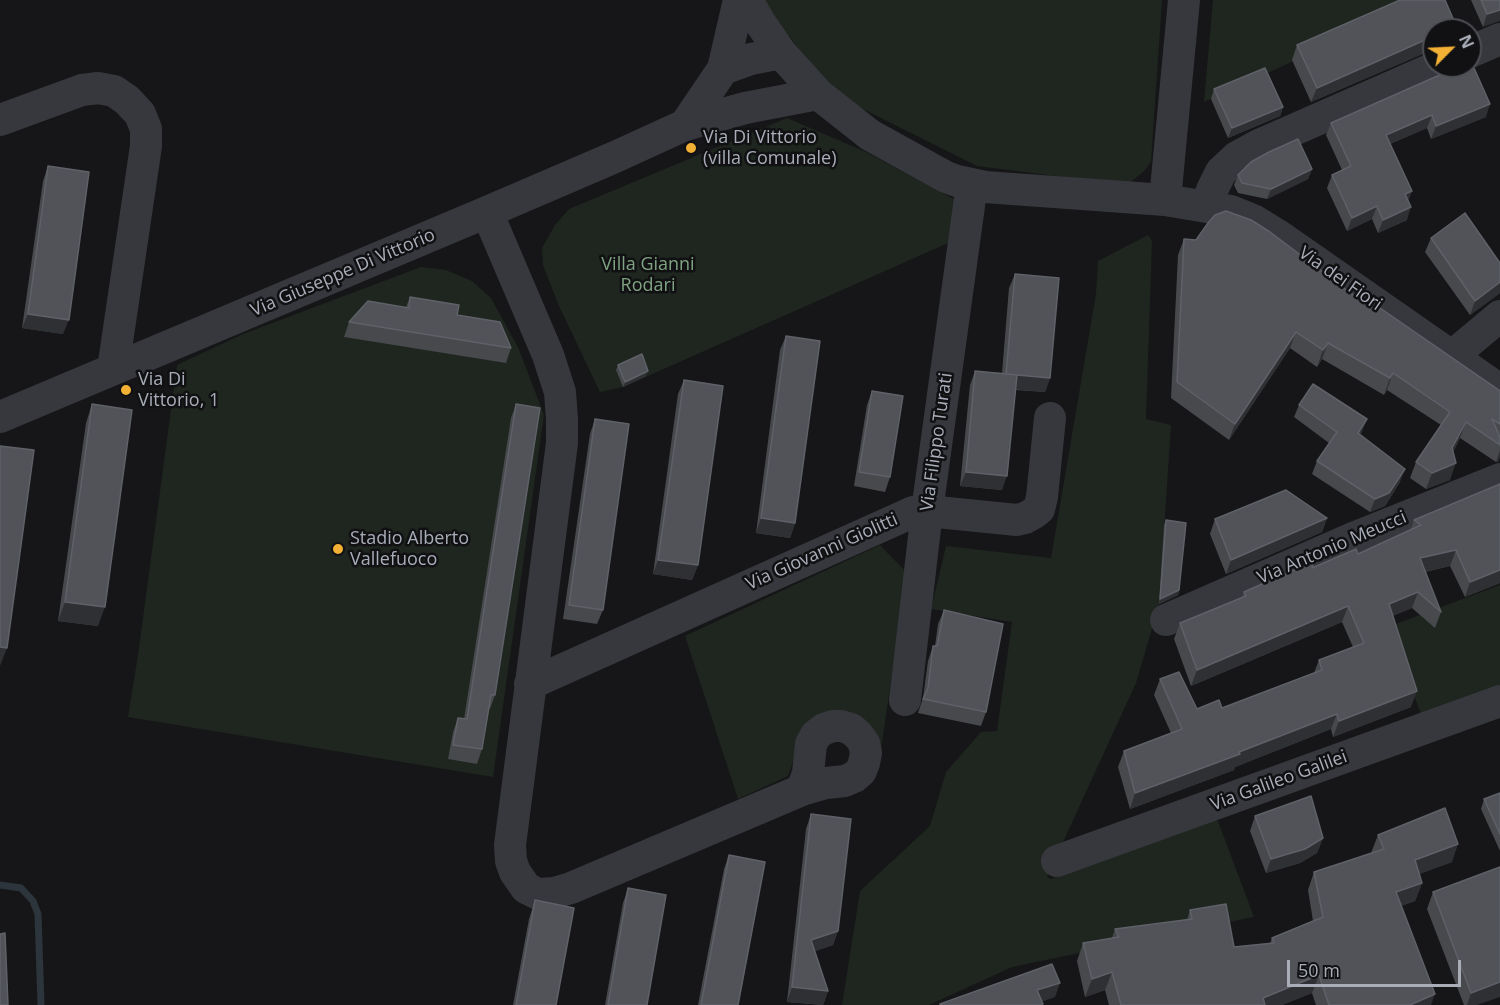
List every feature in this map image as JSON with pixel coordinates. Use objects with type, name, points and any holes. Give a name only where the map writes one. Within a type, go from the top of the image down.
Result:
[{"type":"street","points":[[685,125],[723,69],[739,0]]},
{"type":"street","name":"Via dei Fiori","points":[[747,0],[781,53],[818,94],[870,135],[946,177],[985,187],[1165,200],[1230,211],[1253,220],[1279,236],[1500,390]]},
{"type":"street","points":[[1165,200],[1184,0]]},
{"type":"street","points":[[1482,47],[1500,39]]},
{"type":"street","points":[[723,69],[751,59],[781,53]]},
{"type":"street","points":[[745,108],[766,84],[781,53]]},
{"type":"street","points":[[1206,206],[1221,172],[1237,157],[1422,73]]},
{"type":"street","points":[[0,120],[82,90],[98,88],[121,95],[140,114],[146,129],[146,146],[113,369]]},
{"type":"street","name":"Via Giuseppe Di Vittorio","points":[[0,417],[488,212],[685,125],[745,108],[818,94]]},
{"type":"street","name":"Via Filippo Turati","points":[[905,699],[927,511],[972,184]]},
{"type":"street","points":[[488,212],[548,355],[561,392],[562,443],[510,845],[511,861],[519,880],[526,888],[538,894],[554,893],[571,888],[802,790]]},
{"type":"street","points":[[1451,357],[1500,316]]},
{"type":"street","name":"Via Giovanni Giolitti","points":[[530,684],[914,512],[927,511],[1017,520],[1034,513],[1039,509],[1042,497],[1050,418]]},
{"type":"street","name":"Via Antonio Meucci","points":[[1166,620],[1358,536],[1500,479]]},
{"type":"street","name":"Via Galileo Galilei","points":[[1058,861],[1500,701]]},
{"type":"green space","points":[[763,0],[1162,0],[1151,162],[1127,185],[977,166],[857,106],[818,73]]},
{"type":"green space","points":[[1213,0],[1427,0],[1204,102]]},
{"type":"green space","name":"Villa Gianni Rodari","points":[[787,118],[866,152],[954,199],[955,240],[623,387],[600,392],[559,306],[543,265],[542,248],[555,225],[569,209]]},
{"type":"green space","points":[[1148,235],[1152,241],[1146,419],[1171,425],[1159,605],[1136,683],[1047,877],[1051,879],[1216,816],[1254,917],[1012,967],[929,1005],[842,1005],[860,891],[930,826],[946,772],[981,732],[997,731],[1012,622],[931,609],[946,546],[1051,558],[1096,294],[1098,261]]},
{"type":"green space","name":"Stadio Alberto Vallefuoco","points":[[421,267],[446,270],[472,281],[491,298],[518,347],[544,415],[493,777],[128,717],[177,365],[243,334]]},
{"type":"green space","points":[[880,545],[907,573],[881,749],[867,731],[795,755],[788,776],[738,799],[685,636]]},
{"type":"green space","points":[[1500,585],[1500,701],[1426,727],[1388,627]]},
{"type":"building","points":[[1400,0],[1445,0],[1453,18],[1422,18],[1422,41],[1317,88],[1297,45]]},
{"type":"building","points":[[1481,0],[1500,0],[1500,10],[1487,14]]},
{"type":"building","points":[[1265,68],[1283,107],[1232,128],[1214,89]]},
{"type":"building","points":[[1433,78],[1478,78],[1490,104],[1436,126],[1432,115],[1386,135],[1412,191],[1405,194],[1411,207],[1383,220],[1377,206],[1352,218],[1332,175],[1351,166],[1331,123]]},
{"type":"building","points":[[1298,139],[1312,169],[1271,189],[1242,183],[1238,175],[1251,162]]},
{"type":"building","points":[[48,166],[89,172],[69,320],[28,314]]},
{"type":"building","points":[[1226,211],[1251,220],[1270,232],[1326,276],[1377,311],[1380,308],[1500,391],[1500,424],[1492,419],[1500,437],[1500,445],[1466,422],[1452,448],[1456,463],[1432,473],[1416,462],[1450,412],[1393,373],[1390,378],[1328,343],[1323,350],[1296,332],[1235,424],[1177,382],[1184,239],[1196,240],[1215,215]]},
{"type":"building","points":[[1465,213],[1500,263],[1500,282],[1475,301],[1431,238]]},
{"type":"building","points":[[1015,274],[1059,278],[1050,378],[1006,374]]},
{"type":"building","points":[[410,297],[459,305],[457,315],[500,322],[511,348],[349,322],[368,301],[409,308]]},
{"type":"building","points":[[786,336],[820,341],[795,523],[761,518]]},
{"type":"building","points":[[642,354],[648,371],[625,382],[618,365]]},
{"type":"building","points":[[975,371],[1017,375],[1007,476],[966,472]]},
{"type":"building","points":[[684,380],[723,386],[698,565],[658,560]]},
{"type":"building","points":[[1313,384],[1367,419],[1358,433],[1405,469],[1389,493],[1375,499],[1317,461],[1337,432],[1299,405]]},
{"type":"building","points":[[872,391],[903,396],[890,477],[859,472]]},
{"type":"building","points":[[92,404],[132,410],[105,607],[65,602]]},
{"type":"building","points":[[516,404],[540,408],[495,695],[491,695],[482,749],[453,745],[458,718],[467,719]]},
{"type":"building","points":[[595,419],[629,424],[603,610],[569,605]]},
{"type":"building","points":[[0,446],[34,450],[7,648],[0,647]]},
{"type":"building","points":[[1500,484],[1500,570],[1470,582],[1456,550],[1420,558],[1441,612],[1418,592],[1389,604],[1417,691],[1339,721],[1337,714],[1239,752],[1240,754],[1135,793],[1124,751],[1182,729],[1160,679],[1179,672],[1197,709],[1219,700],[1222,708],[1322,670],[1319,660],[1364,643],[1348,606],[1197,670],[1180,623],[1246,596],[1244,592],[1314,561],[1312,568],[1356,549],[1358,554],[1421,525],[1414,520]]},
{"type":"building","points":[[1286,490],[1327,518],[1231,560],[1215,519]]},
{"type":"building","points":[[1166,520],[1186,523],[1179,590],[1160,599]]},
{"type":"building","points":[[944,610],[1003,624],[986,712],[923,699],[928,688],[933,646],[937,646]]},
{"type":"building","points":[[1500,793],[1500,834],[1484,799]]},
{"type":"building","points":[[1311,796],[1323,838],[1305,849],[1271,859],[1255,816]]},
{"type":"building","points":[[1445,808],[1458,844],[1415,860],[1422,883],[1396,892],[1435,994],[1410,1005],[1329,1005],[1319,975],[1263,998],[1265,1005],[1121,1005],[1112,972],[1092,979],[1083,943],[1119,937],[1115,929],[1192,919],[1190,910],[1226,904],[1234,947],[1274,943],[1272,938],[1323,917],[1314,872],[1384,849],[1378,835]]},
{"type":"building","points":[[811,814],[851,819],[838,931],[811,940],[828,991],[792,987]]},
{"type":"building","points":[[729,855],[765,862],[738,1005],[701,1005]]},
{"type":"building","points":[[1500,867],[1500,982],[1471,993],[1433,892]]},
{"type":"building","points":[[628,888],[666,895],[647,1005],[608,1005]]},
{"type":"building","points":[[535,900],[574,908],[556,1005],[516,1005]]},
{"type":"building","points":[[5,933],[8,1005],[0,1005],[0,934]]},
{"type":"building","points":[[1052,964],[1060,983],[1037,990],[1043,1004],[940,1005],[940,1004]]},
{"type":"waterway","points":[[0,885],[21,888],[33,901],[38,914],[41,1005]]},
{"type":"place","name":"Via Di Vittorio (villa Comunale)","points":[[691,148]]},
{"type":"place","name":"Via Di Vittorio, 1","points":[[126,390]]},
{"type":"place","name":"Stadio Alberto Vallefuoco","points":[[338,549]]}]
